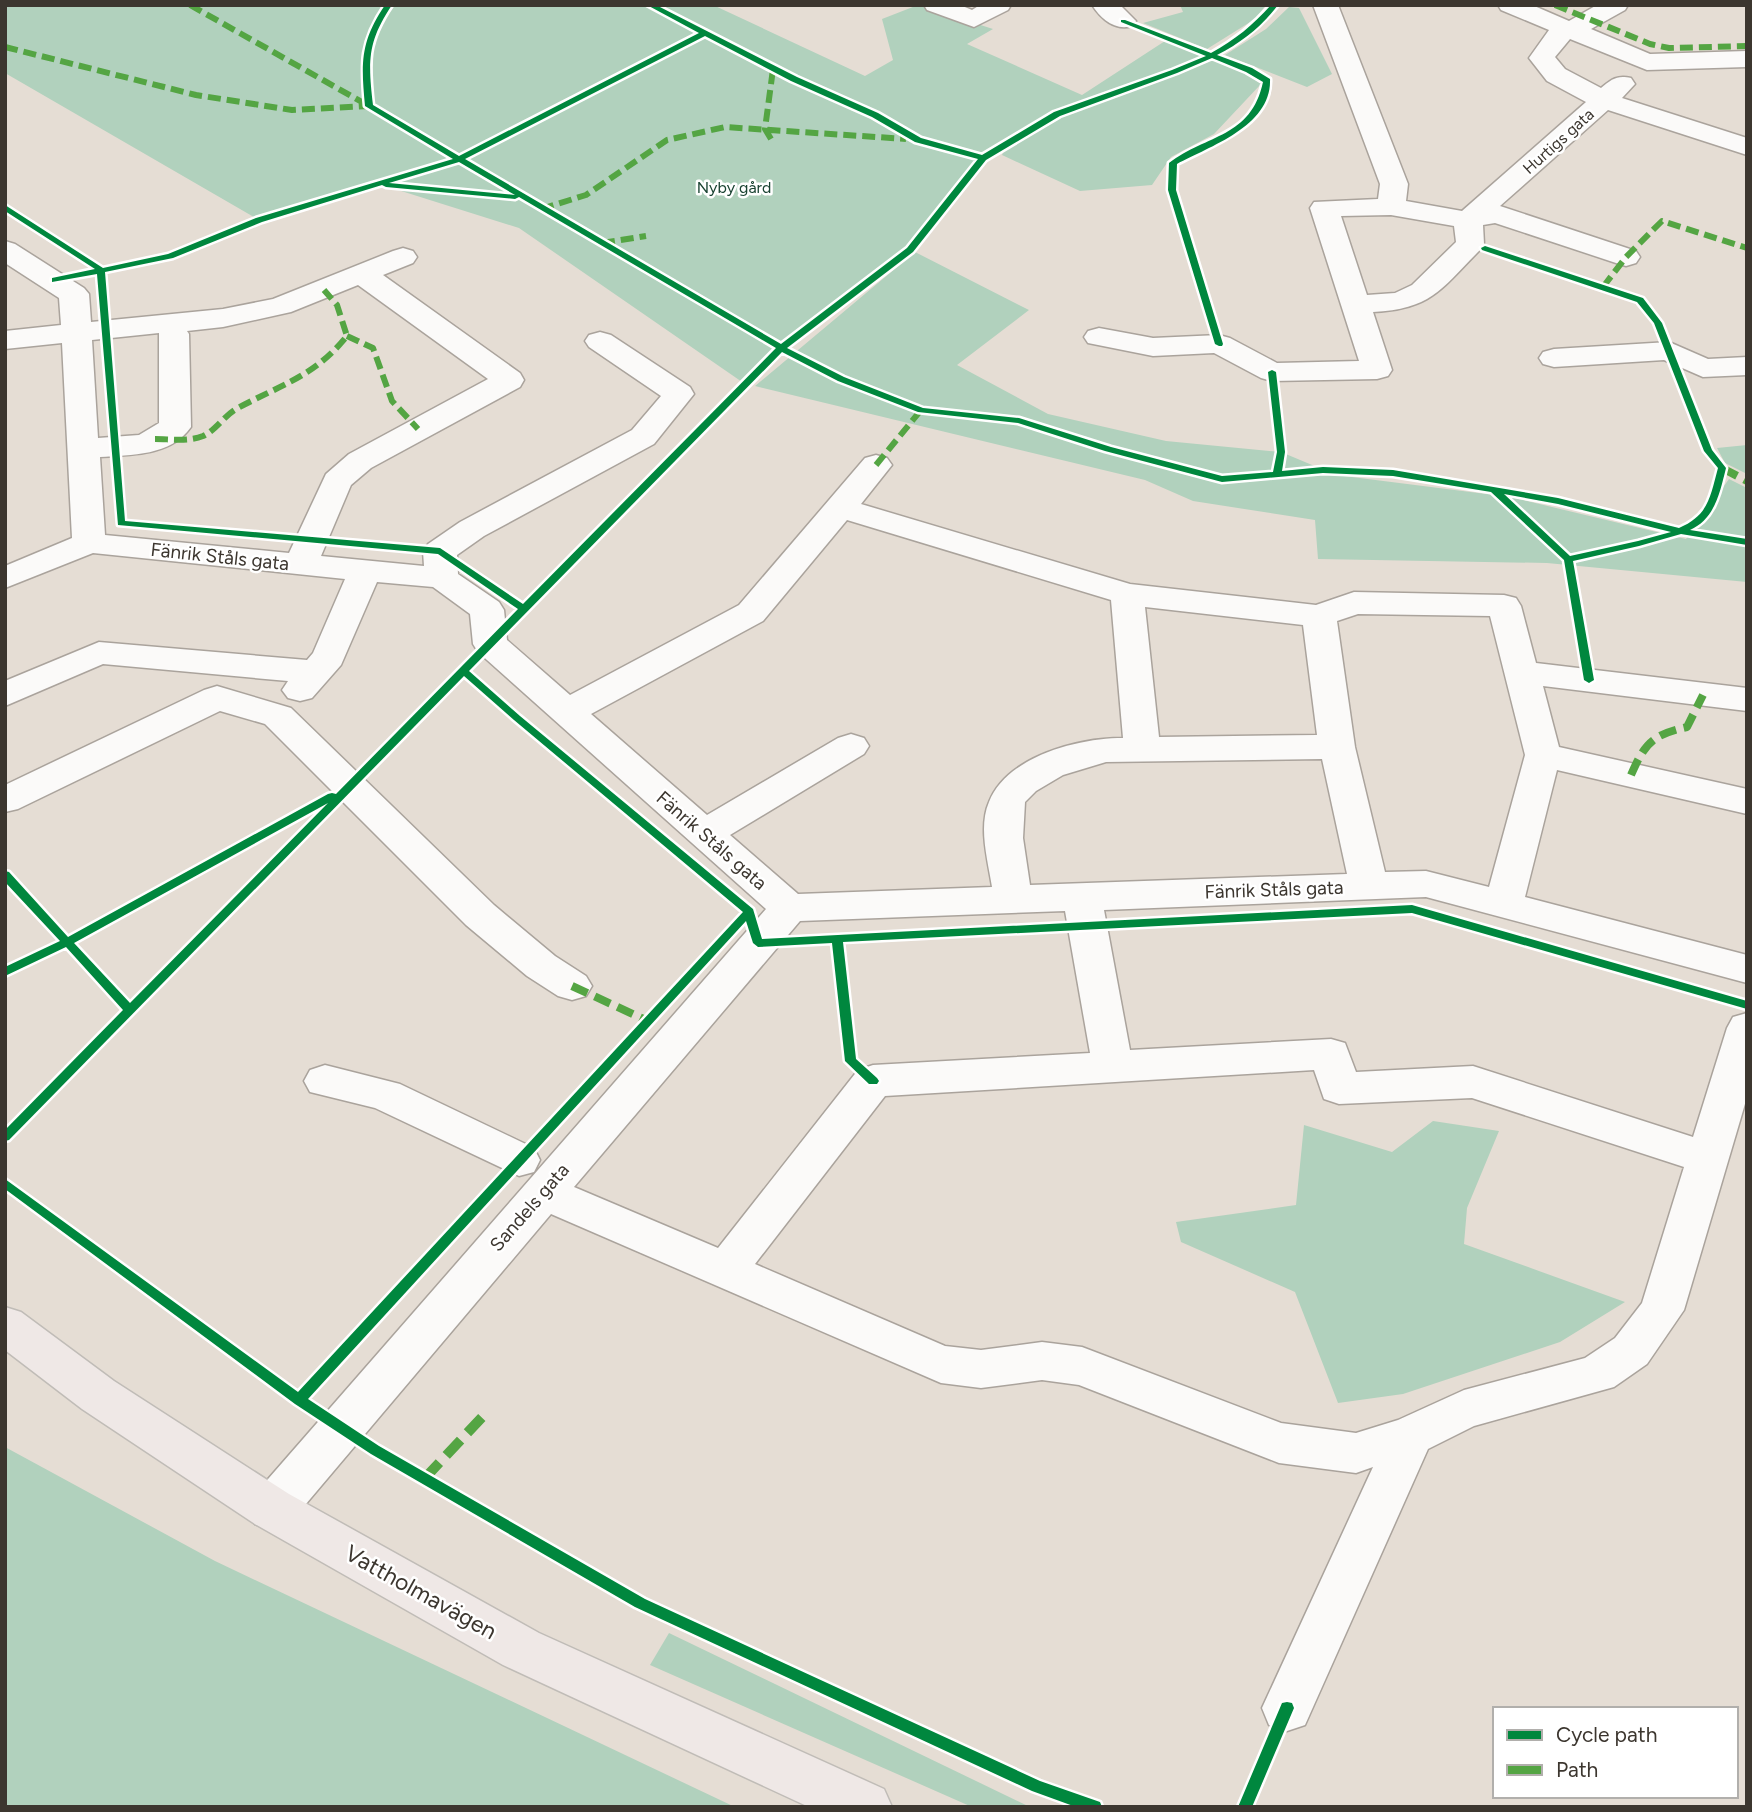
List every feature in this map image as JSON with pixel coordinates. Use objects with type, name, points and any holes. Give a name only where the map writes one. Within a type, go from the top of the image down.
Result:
[{"type":"main road","name":"Vattholmavägen","points":[[5,1325],[97,1395],[272,1509],[521,1649],[866,1807]]},
{"type":"street","points":[[936,5],[974,19],[999,5]]},
{"type":"street","points":[[1325,5],[1394,184],[1391,207]]},
{"type":"street","points":[[1510,5],[1647,62],[1747,60]]},
{"type":"street","points":[[1616,5],[1568,29],[1552,42],[1542,58],[1556,75],[1603,100],[1747,147]]},
{"type":"street","name":"Hurtigs gata","points":[[1468,220],[1647,62]]},
{"type":"street","points":[[1100,337],[1153,347],[1219,344],[1272,372],[1377,370],[1324,208],[1391,207],[1468,220],[1497,214],[1626,257]]},
{"type":"street","points":[[1355,304],[1401,302],[1422,291],[1470,244],[1468,220]]},
{"type":"street","points":[[5,250],[74,294],[89,543],[5,578]]},
{"type":"street","points":[[5,340],[223,318],[281,306],[402,257]]},
{"type":"street","points":[[301,564],[337,481],[360,461],[509,380],[363,275]]},
{"type":"street","points":[[83,449],[146,444],[175,427],[174,334]]},
{"type":"street","points":[[442,578],[440,551],[472,529],[643,437],[679,394],[600,341]]},
{"type":"street","points":[[1554,358],[1669,351],[1703,368],[1747,366]]},
{"type":"street","points":[[567,712],[751,613],[876,466]]},
{"type":"street","points":[[840,508],[1128,594],[1319,616],[1354,603],[1504,606],[1543,755],[1504,904]]},
{"type":"street","name":"Fänrik Ståls gata","points":[[89,543],[442,578],[486,610],[490,644],[789,908],[1426,884],[1747,969]]},
{"type":"street","points":[[278,716],[328,657],[365,570]]},
{"type":"street","points":[[1128,594],[1142,750]]},
{"type":"street","points":[[1319,616],[1337,747],[1369,886]]},
{"type":"street","points":[[5,695],[99,653],[316,672]]},
{"type":"street","points":[[1521,672],[1747,700]]},
{"type":"street","points":[[5,800],[217,698],[278,716],[480,915],[541,966],[572,986]]},
{"type":"street","points":[[704,833],[851,746]]},
{"type":"street","points":[[1013,899],[1003,831],[1008,799],[1033,774],[1078,755],[1106,750],[1337,747]]},
{"type":"street","points":[[1543,755],[1747,803]]},
{"type":"street","points":[[1082,897],[1113,1067]]},
{"type":"street","name":"Sandels gata","points":[[272,1509],[531,1176],[789,908]]},
{"type":"street","points":[[326,1081],[385,1095],[531,1176],[725,1271],[941,1364],[981,1369],[1042,1361],[1082,1366],[1279,1443],[1356,1454],[1411,1435],[1464,1409],[1598,1374],[1632,1352],[1662,1310],[1747,1028]]},
{"type":"street","points":[[725,1271],[873,1082],[1331,1054],[1339,1088],[1473,1082],[1707,1158]]},
{"type":"street","points":[[1287,1708],[1411,1435]]},
{"type":"green space","name":"Nyby gård","points":[[5,5],[713,5],[865,76],[893,60],[882,19],[918,5],[993,29],[967,44],[1082,95],[1165,41],[1244,72],[1261,84],[1214,134],[1171,157],[1152,185],[1080,191],[1002,155],[1007,144],[983,158],[910,250],[781,348],[745,384],[519,228],[379,184],[259,220],[5,73]]},
{"type":"green space","points":[[1180,5],[1266,5],[1255,19],[1207,49],[1143,23],[1183,12]]},
{"type":"green space","points":[[1289,7],[1299,8],[1332,74],[1307,87],[1225,55],[1266,29]]},
{"type":"green space","points":[[915,252],[1029,310],[957,365],[1048,414],[1166,441],[1281,452],[1336,475],[1510,497],[1686,539],[1729,479],[1747,488],[1747,582],[1547,563],[1318,559],[1315,520],[1193,501],[1145,480],[755,386]]},
{"type":"green space","points":[[1747,445],[1747,474],[1725,463],[1717,448]]},
{"type":"green space","points":[[1433,1121],[1499,1131],[1467,1208],[1464,1244],[1625,1302],[1560,1342],[1403,1394],[1338,1403],[1295,1292],[1181,1242],[1176,1222],[1296,1205],[1304,1125],[1392,1152]]},
{"type":"green space","points":[[5,1447],[215,1561],[735,1807],[5,1807]]},
{"type":"green space","points":[[669,1633],[1030,1807],[972,1807],[650,1665]]},
{"type":"marked path","points":[[190,5],[369,106]]},
{"type":"marked path","points":[[1555,5],[1650,44],[1669,48],[1747,46]]},
{"type":"marked path","points":[[5,47],[196,95],[292,110],[369,106]]},
{"type":"marked path","points":[[771,139],[765,129],[773,69]]},
{"type":"marked path","points":[[541,209],[586,195],[667,140],[725,127],[906,139]]},
{"type":"marked path","points":[[1603,287],[1626,257],[1662,221],[1747,248]]},
{"type":"marked path","points":[[602,243],[646,236]]},
{"type":"marked path","points":[[155,439],[185,440],[203,436],[236,409],[297,380],[323,363],[347,336],[337,305],[324,290]]},
{"type":"marked path","points":[[347,336],[373,348],[392,401],[418,429]]},
{"type":"marked path","points":[[876,465],[921,410]]},
{"type":"marked path","points":[[1722,468],[1747,481]]},
{"type":"marked path","points":[[1631,775],[1650,740],[1687,727],[1703,695]]},
{"type":"marked path","points":[[572,986],[648,1021]]},
{"type":"marked path","points":[[425,1478],[486,1413]]},
{"type":"cycle path","points":[[389,5],[369,42],[366,65],[369,106],[781,348],[841,379],[921,410],[1019,421],[1108,449],[1222,479],[1323,470],[1393,473],[1558,501],[1683,532],[1747,542]]},
{"type":"cycle path","points":[[650,5],[794,79],[875,115],[918,140],[983,158],[1057,114],[1204,59],[1256,27],[1275,5]]},
{"type":"cycle path","points":[[1123,21],[1249,70],[1267,81],[1263,98],[1245,123],[1173,163],[1172,190],[1219,344]]},
{"type":"cycle path","points":[[55,280],[170,256],[259,220],[457,160],[703,34]]},
{"type":"cycle path","points":[[5,1137],[781,348],[910,250],[983,158]]},
{"type":"cycle path","points":[[386,185],[515,197]]},
{"type":"cycle path","points":[[5,207],[101,270],[121,523],[440,551],[524,609]]},
{"type":"cycle path","points":[[1485,248],[1640,300],[1658,323],[1708,451],[1722,468],[1709,508],[1693,526],[1660,538],[1568,559]]},
{"type":"cycle path","points":[[1272,372],[1281,452],[1277,474]]},
{"type":"cycle path","points":[[1494,490],[1568,559],[1589,680]]},
{"type":"cycle path","points":[[464,671],[749,912],[758,943],[1412,909],[1747,1005]]},
{"type":"cycle path","points":[[5,972],[67,942],[332,796]]},
{"type":"cycle path","points":[[5,875],[130,1010]]},
{"type":"cycle path","points":[[299,1400],[749,912]]},
{"type":"cycle path","points":[[837,939],[851,1061],[873,1081]]},
{"type":"cycle path","points":[[5,1183],[299,1400],[375,1450],[640,1603],[1037,1786],[1095,1807]]},
{"type":"cycle path","points":[[1245,1807],[1287,1708]]}]
